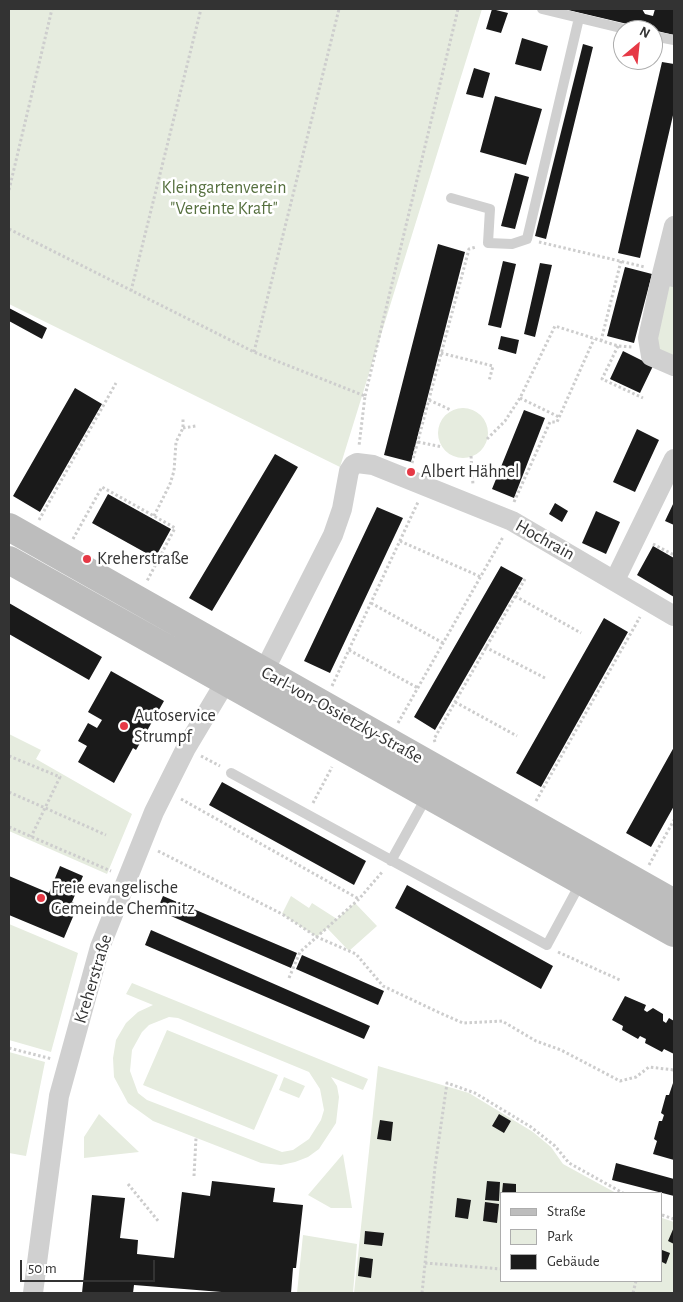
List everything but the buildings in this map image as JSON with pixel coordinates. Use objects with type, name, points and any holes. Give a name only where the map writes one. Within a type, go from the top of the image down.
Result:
[{"type":"street","points":[[674,226],[666,274],[649,333],[648,349],[651,356],[657,360],[674,366]]},
{"type":"street","points":[[615,580],[674,459]]},
{"type":"street","points":[[226,681],[264,671],[333,535],[342,509],[348,471],[358,463],[373,466],[417,482]]},
{"type":"street","name":"Hochrain","points":[[417,482],[509,520],[674,616]]},
{"type":"street","name":"Carl-von-Ossietzky-Straße","points":[[9,527],[674,903]]},
{"type":"street","name":"Carl-von-Ossietzky-Straße","points":[[9,560],[674,933]]},
{"type":"street","name":"Kreherstraße","points":[[33,1293],[59,1096],[100,947],[165,790],[186,748],[226,681]]},
{"type":"lane","points":[[542,9],[613,26]]},
{"type":"lane","points":[[451,198],[490,209],[488,244],[512,244],[527,239],[579,18]]},
{"type":"lane","points":[[231,773],[547,945],[581,881]]},
{"type":"lane","points":[[391,861],[428,795]]},
{"type":"path","points":[[9,190],[52,9]]},
{"type":"path","points":[[131,291],[201,9]]},
{"type":"path","points":[[254,352],[339,9]]},
{"type":"path","points":[[358,463],[365,396],[458,9]]},
{"type":"path","points":[[9,229],[254,352],[365,396]]},
{"type":"path","points":[[527,239],[621,261],[666,274]]},
{"type":"path","points":[[324,704],[400,541],[417,482],[418,442],[469,249],[488,244]]},
{"type":"path","points":[[601,341],[621,261]]},
{"type":"path","points":[[487,439],[505,421],[520,398],[555,326],[618,346],[648,349]]},
{"type":"path","points":[[388,741],[481,577],[509,520],[550,422],[557,422],[594,339]]},
{"type":"path","points":[[618,346],[602,379],[643,398]]},
{"type":"path","points":[[442,353],[493,366],[489,381]]},
{"type":"path","points":[[40,518],[116,383]]},
{"type":"path","points":[[520,398],[559,417]]},
{"type":"path","points":[[429,400],[451,410]]},
{"type":"path","points":[[154,516],[170,484],[174,471],[176,442],[183,428],[183,418]]},
{"type":"path","points":[[183,428],[196,426]]},
{"type":"path","points":[[418,442],[442,447]]},
{"type":"path","points":[[472,456],[474,505]]},
{"type":"path","points":[[63,557],[102,487],[176,528],[138,599]]},
{"type":"path","points":[[637,535],[674,556]]},
{"type":"path","points":[[400,541],[481,577]]},
{"type":"path","points":[[437,768],[434,739],[525,579]]},
{"type":"path","points":[[515,596],[580,633]]},
{"type":"path","points":[[526,819],[649,601]]},
{"type":"path","points":[[371,603],[443,644]]},
{"type":"path","points":[[485,648],[547,679]]},
{"type":"path","points":[[349,650],[418,688]]},
{"type":"path","points":[[455,702],[517,736]]},
{"type":"path","points":[[306,814],[343,747]]},
{"type":"path","points":[[186,748],[231,773]]},
{"type":"path","points":[[9,756],[60,776],[31,837]]},
{"type":"path","points":[[165,790],[359,899]]},
{"type":"path","points":[[9,792],[106,835]]},
{"type":"path","points":[[639,883],[674,820]]},
{"type":"path","points":[[9,827],[128,878]]},
{"type":"path","points":[[142,842],[282,914],[317,937],[356,954],[383,986],[390,991],[463,1022],[502,1021],[536,1040],[561,1050],[620,1081],[636,1077],[648,1067],[674,1070]]},
{"type":"path","points":[[289,978],[300,952],[359,899],[391,861]]},
{"type":"path","points":[[547,945],[620,980]]},
{"type":"path","points":[[9,1048],[68,1063]]},
{"type":"path","points":[[422,1293],[434,1167],[446,1083],[475,1093],[531,1127],[555,1146],[569,1163],[621,1192]]},
{"type":"path","points":[[194,1176],[196,1138]]},
{"type":"path","points":[[128,1184],[159,1222]]},
{"type":"path","points":[[426,1263],[500,1269]]},
{"type":"green space","name":"Kleingartenverein \"Vereinte Kraft\"","points":[[9,9],[482,9],[340,467],[9,304]]},
{"type":"green space","points":[[674,282],[674,363],[652,350],[663,284]]},
{"type":"green space","points":[[463,408],[481,415],[488,433],[481,451],[463,458],[445,451],[438,433],[445,415]]},
{"type":"green space","points":[[9,734],[41,750],[36,759],[132,814],[107,874],[9,831]]},
{"type":"green space","points":[[291,896],[309,908],[312,903],[337,919],[355,903],[377,926],[349,951],[327,928],[317,937],[282,914]]},
{"type":"green space","points":[[9,924],[78,953],[51,1052],[9,1040]]},
{"type":"green space","points":[[132,983],[368,1079],[363,1090],[331,1077],[337,1086],[339,1097],[336,1123],[319,1149],[308,1157],[295,1162],[281,1165],[261,1163],[153,1121],[128,1103],[114,1077],[113,1058],[116,1040],[126,1023],[138,1012],[153,1005],[126,994]],"holes":[[[169,1017],[178,1018],[309,1072],[320,1089],[324,1110],[321,1120],[309,1139],[293,1150],[282,1152],[147,1100],[138,1093],[130,1071],[132,1050],[142,1032],[149,1025]]]},
{"type":"green space","points":[[167,1030],[278,1075],[254,1130],[143,1085]]},
{"type":"green space","points":[[9,1052],[45,1062],[26,1156],[9,1153]]},
{"type":"green space","points":[[378,1066],[469,1093],[533,1132],[551,1147],[563,1164],[614,1192],[500,1192],[500,1282],[663,1282],[663,1218],[674,1222],[674,1293],[354,1293]]},
{"type":"green space","points":[[284,1077],[305,1086],[299,1098],[279,1090]]},
{"type":"green space","points":[[99,1114],[139,1152],[84,1158],[84,1137]]},
{"type":"green space","points":[[343,1154],[352,1208],[331,1208],[308,1195]]},
{"type":"green space","points":[[303,1235],[357,1244],[353,1293],[297,1293]]},
{"type":"place","name":"Albert Hähnel","points":[[411,472]]},
{"type":"place","name":"Kreherstraße","points":[[87,559]]},
{"type":"place","name":"Autoservice Strumpf","points":[[124,726]]},
{"type":"place","name":"Freie evangelische Gemeinde Chemnitz","points":[[41,898]]}]
